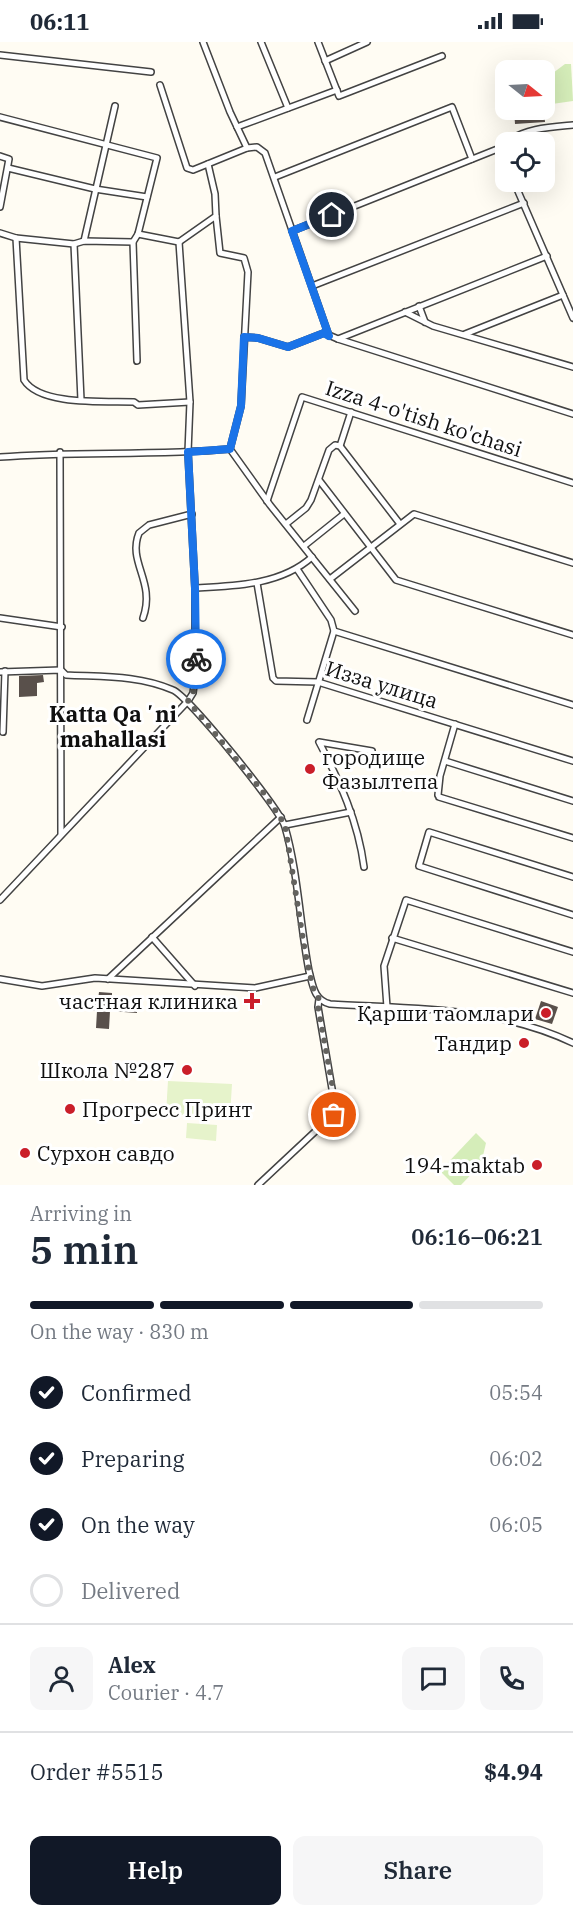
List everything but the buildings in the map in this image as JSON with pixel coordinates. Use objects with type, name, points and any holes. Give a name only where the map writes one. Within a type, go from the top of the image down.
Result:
[{"type":"street","points":[[203,42],[247,148]]},
{"type":"street","points":[[261,42],[288,108]]},
{"type":"street","points":[[318,42],[339,96],[442,56]]},
{"type":"street","points":[[326,61],[367,42]]},
{"type":"street","points":[[0,56],[151,72]]},
{"type":"street","points":[[160,85],[188,168],[193,170],[247,148],[262,149],[274,177],[329,336]]},
{"type":"street","points":[[237,127],[337,90]]},
{"type":"street","points":[[84,241],[115,106]]},
{"type":"street","points":[[274,177],[452,107],[472,159]]},
{"type":"street","points":[[0,117],[157,158],[138,234],[133,242],[137,361]]},
{"type":"street","points":[[527,132],[546,127],[573,125]]},
{"type":"street","points":[[292,231],[495,149]]},
{"type":"street","points":[[0,156],[9,159],[0,207]]},
{"type":"street","points":[[208,164],[215,194],[220,253],[244,258],[248,272],[241,406],[230,449],[267,501],[356,611]]},
{"type":"street","points":[[8,168],[95,189],[147,197]]},
{"type":"street","points":[[519,192],[573,318]]},
{"type":"street","points":[[312,286],[524,203]]},
{"type":"street","points":[[138,234],[179,242],[216,216]]},
{"type":"street","points":[[0,233],[16,238],[74,244],[84,241],[133,242]]},
{"type":"street","points":[[16,238],[24,380],[28,386],[41,394],[81,400],[134,402],[138,405],[190,402]]},
{"type":"street","points":[[0,900],[188,701],[194,690],[195,588],[188,452],[190,402],[179,242]]},
{"type":"street","points":[[74,244],[81,400]]},
{"type":"street","points":[[338,339],[547,256]]},
{"type":"street","points":[[465,334],[563,295]]},
{"type":"street","points":[[419,306],[425,322]]},
{"type":"street","points":[[405,312],[425,322],[573,367]]},
{"type":"street","points":[[244,337],[258,338],[288,347],[324,333],[573,414]]},
{"type":"street","name":"Izza 4-o'tish ko'chasi","points":[[267,501],[302,397],[573,483]]},
{"type":"street","points":[[340,446],[351,412]]},
{"type":"street","points":[[286,524],[306,508],[329,450],[335,445],[340,446],[400,524]]},
{"type":"street","points":[[0,457],[60,452],[188,452],[230,449]]},
{"type":"street","points":[[60,452],[62,834]]},
{"type":"street","points":[[319,480],[369,548],[396,580],[573,635]]},
{"type":"street","points":[[143,618],[148,596],[136,553],[139,533],[148,525],[192,514]]},
{"type":"street","points":[[304,546],[344,514]]},
{"type":"street","points":[[330,579],[414,514],[573,563]]},
{"type":"street","points":[[195,588],[256,583],[297,569],[312,557]]},
{"type":"street","points":[[297,569],[331,620],[334,631],[307,720]]},
{"type":"street","name":"Изза улица","points":[[256,583],[273,678],[281,682],[318,681],[573,761]]},
{"type":"street","points":[[0,618],[62,627]]},
{"type":"street","points":[[334,631],[573,705]]},
{"type":"street","points":[[3,732],[2,672],[61,670],[66,675],[132,677],[172,689],[188,701],[281,817],[285,825],[310,976],[319,999],[318,1007],[337,1110],[258,1185]]},
{"type":"street","points":[[455,723],[438,796],[573,838]]},
{"type":"street","points":[[364,867],[361,842],[340,781],[319,742],[372,752]]},
{"type":"street","points":[[445,761],[573,801]]},
{"type":"street","points":[[285,825],[351,812]]},
{"type":"street","points":[[108,979],[281,817]]},
{"type":"street","points":[[573,877],[429,832],[419,866],[573,915]]},
{"type":"street","points":[[387,1007],[384,970],[392,938],[406,900],[573,952]]},
{"type":"street","points":[[152,937],[195,986]]},
{"type":"street","points":[[392,938],[573,993]]},
{"type":"street","points":[[0,980],[42,986],[86,979],[108,979],[195,986],[262,988],[310,976]]},
{"type":"street","points":[[319,999],[330,1004],[441,1009],[478,1014],[538,1030],[571,1042]]},
{"type":"green space","points":[[565,64],[571,64],[573,101],[555,104],[555,72]]},
{"type":"green space","points":[[168,1081],[232,1084],[230,1117],[166,1114]]},
{"type":"green space","points":[[187,1123],[217,1125],[216,1141],[186,1138]]},
{"type":"green space","points":[[476,1133],[486,1143],[481,1164],[461,1185],[454,1185],[440,1171]]},
{"type":"way so far","points":[[196,659],[194,690],[188,701],[263,792],[285,825],[305,952],[313,988],[319,999],[318,1007],[337,1110],[334,1115]]},
{"type":"place","name":"городище Фазылтепа","points":[[310,769]]},
{"type":"place","name":"частная клиника","points":[[252,1001]]},
{"type":"place","name":"Қарши таомлари","points":[[546,1013]]},
{"type":"place","name":"Тандир","points":[[524,1043]]},
{"type":"place","name":"Школа №287","points":[[187,1070]]},
{"type":"place","name":"Прогресс Принт","points":[[70,1109]]},
{"type":"place","name":"Сурхон савдо","points":[[25,1153]]},
{"type":"place","name":"194-maktab","points":[[537,1165]]},
{"type":"district","name":"Katta Qaʼni mahallasi","points":[[113,726]]},
{"type":"route","points":[[196,659],[188,452],[230,449],[241,406],[244,337],[258,338],[288,347],[324,333],[329,336],[292,231],[332,215]]}]
